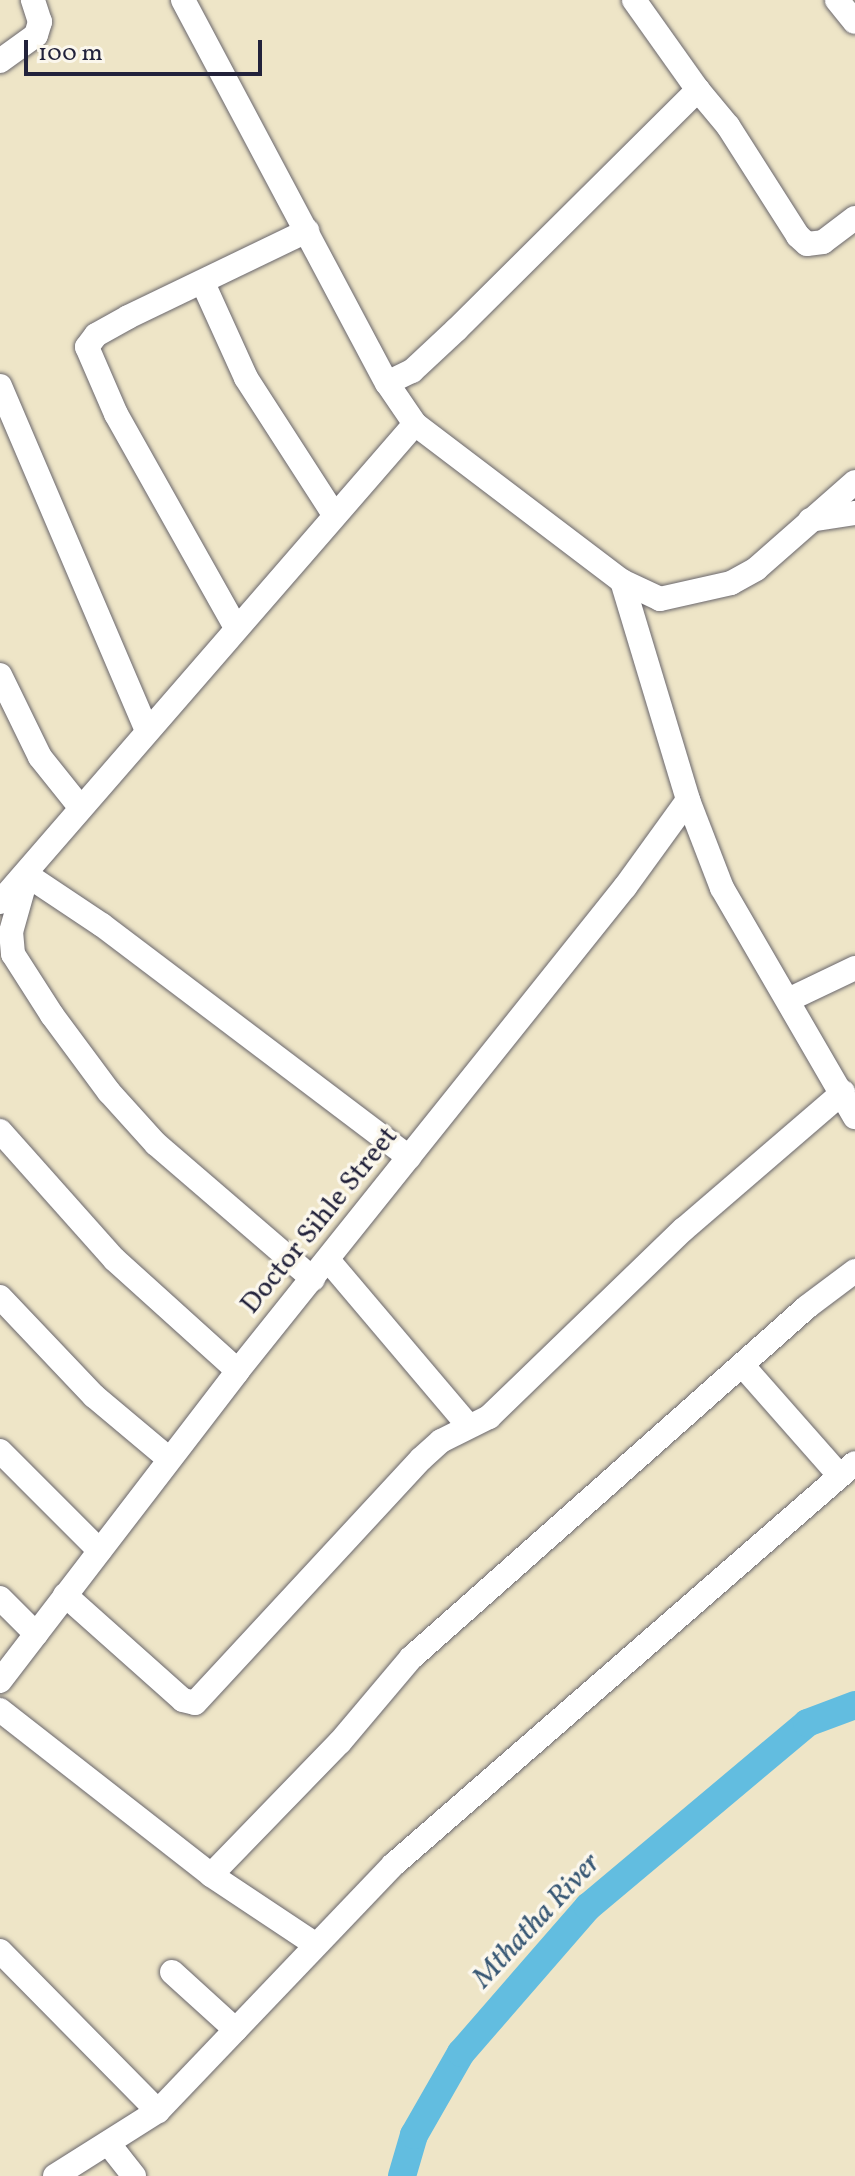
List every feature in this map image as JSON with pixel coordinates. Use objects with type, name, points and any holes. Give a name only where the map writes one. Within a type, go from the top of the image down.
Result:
[{"type":"street","points":[[0,61],[36,35],[40,22],[33,0]]},
{"type":"street","points":[[183,0],[387,383],[415,424],[622,581],[660,599],[706,593],[756,569],[855,482]]},
{"type":"street","points":[[634,0],[698,90],[728,126],[798,236],[807,244],[823,242],[855,218]]},
{"type":"street","points":[[837,0],[855,22]]},
{"type":"street","points":[[387,383],[412,371],[698,90]]},
{"type":"street","points":[[235,626],[87,352],[96,335],[307,231]]},
{"type":"street","points":[[203,283],[246,378],[333,513]]},
{"type":"street","points":[[0,386],[147,730]]},
{"type":"street","points":[[0,902],[27,875],[80,807],[333,513],[415,424]]},
{"type":"street","points":[[810,520],[855,513]]},
{"type":"street","points":[[622,581],[688,800],[722,888],[788,1000],[846,1084],[855,1117]]},
{"type":"street","points":[[0,675],[40,757],[80,807]]},
{"type":"street","name":"Doctor Sihle Street","points":[[0,1681],[238,1371],[625,887],[688,800]]},
{"type":"street","points":[[27,875],[102,925],[409,1157]]},
{"type":"street","points":[[27,875],[11,932],[13,954],[52,1015],[109,1092],[156,1144],[321,1269],[468,1425]]},
{"type":"street","points":[[788,1000],[855,968]]},
{"type":"street","points":[[65,1595],[183,1700],[195,1703],[421,1459],[468,1425],[489,1417],[715,1201],[846,1084]]},
{"type":"street","points":[[0,1131],[114,1259],[238,1371]]},
{"type":"street","points":[[211,1875],[332,1751],[411,1658],[855,1271]]},
{"type":"street","points":[[0,1297],[94,1396],[169,1459]]},
{"type":"street","points":[[55,2176],[158,2111],[393,1865],[847,1469],[743,1366]]},
{"type":"street","points":[[0,1451],[100,1551]]},
{"type":"street","points":[[0,1598],[36,1634]]},
{"type":"street","points":[[0,1710],[211,1875],[315,1944]]},
{"type":"street","points":[[0,1951],[158,2111]]},
{"type":"street","points":[[172,1972],[236,2030]]},
{"type":"street","points":[[108,2143],[134,2176]]},
{"type":"waterway","name":"Mthatha River","points":[[402,2176],[414,2135],[461,2053],[588,1907],[807,1723],[855,1705]]}]
